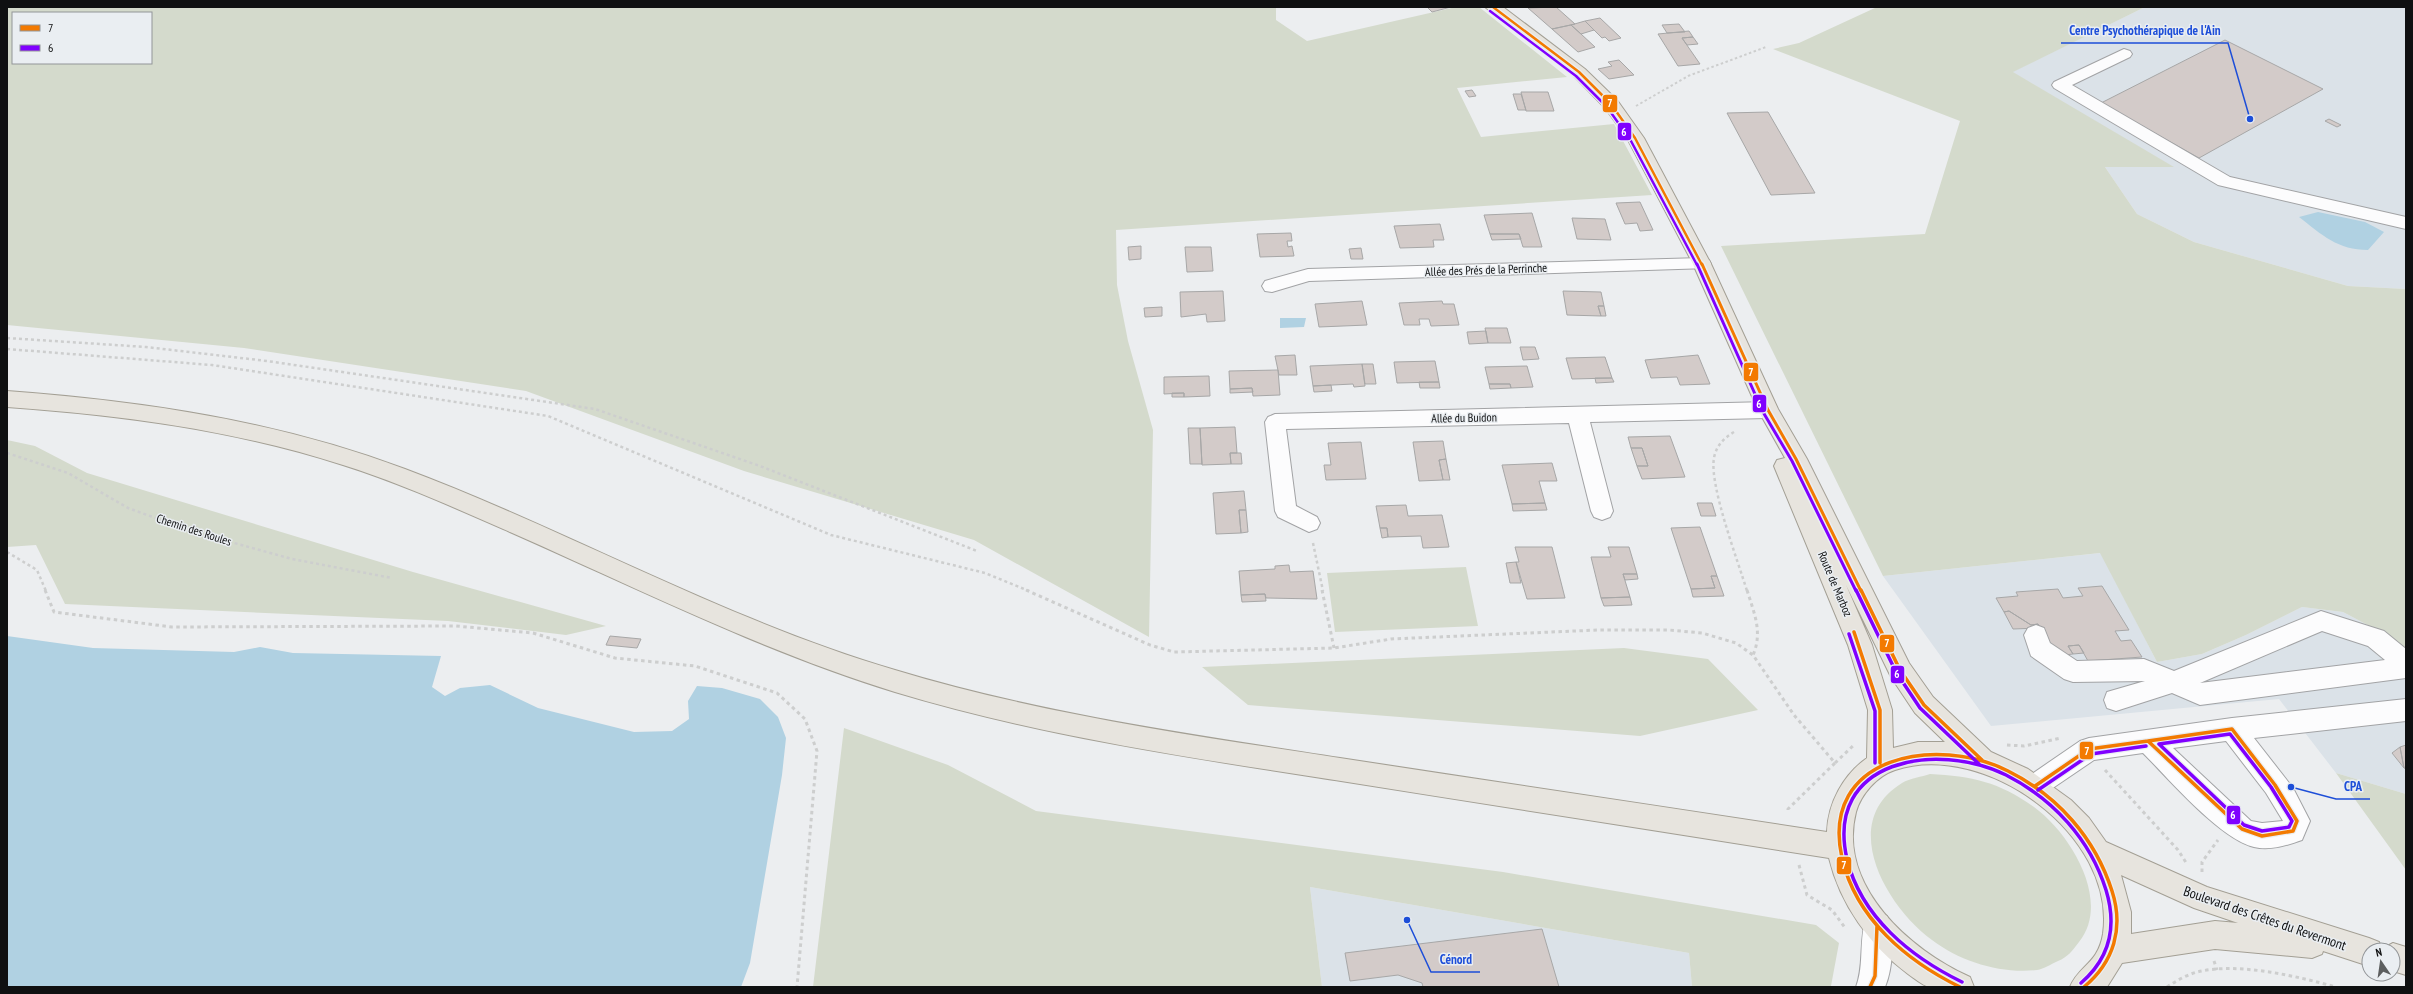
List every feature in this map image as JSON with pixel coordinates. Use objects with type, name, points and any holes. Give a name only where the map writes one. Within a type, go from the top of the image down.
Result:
[{"type":"main road","name":"Route de Marboz","points":[[1492,7],[1579,72],[1620,115],[1635,138],[1702,264],[1761,410],[1860,645],[1880,710],[1880,763]]},
{"type":"main road","points":[[7,399],[118,409],[190,419],[327,452],[395,474],[758,632],[908,685],[1026,715],[1111,733],[1208,750],[1840,847]]},
{"type":"main road","name":"Route de Marboz","points":[[1761,410],[1796,460],[1900,670],[1924,706],[1982,760]]},
{"type":"main road","points":[[1951,986],[1910,958],[1877,926],[1856,894],[1847,874],[1840,847],[1840,820],[1847,797],[1861,778],[1880,763],[1910,753],[1944,752],[1982,760],[2008,771],[2034,786],[2059,805],[2080,827],[2097,851],[2114,889],[2119,927],[2114,950],[2103,970],[2085,987]]},
{"type":"main road","name":"Boulevard des Crêtes du Revermont","points":[[2097,851],[2204,899],[2359,949]]},
{"type":"main road","points":[[2114,950],[2215,935],[2359,949]]},
{"type":"street","points":[[2124,54],[2060,85],[2224,181],[2406,223]]},
{"type":"street","name":"Allée des Prés de la Perrinche","points":[[1272,286],[1308,275],[1702,264]]},
{"type":"street","name":"Allée du Buidon","points":[[1309,523],[1286,511],[1275,422],[1761,410]]},
{"type":"street","points":[[1578,415],[1602,511]]},
{"type":"street","points":[[2116,700],[2173,684],[2278,641],[2321,621],[2376,638],[2406,663]]},
{"type":"street","points":[[2036,635],[2040,650],[2073,672],[2144,669],[2173,684],[2200,694],[2406,668]]},
{"type":"street","points":[[2034,786],[2089,749],[2232,729],[2406,710]]},
{"type":"street","points":[[2147,740],[2234,824],[2247,833],[2264,837],[2293,831],[2297,821],[2290,806],[2263,768],[2232,729]]},
{"type":"street","points":[[1870,987],[1875,976],[1877,926]]},
{"type":"path","points":[[1620,115],[1688,76],[1766,47]]},
{"type":"path","points":[[7,338],[146,347],[267,361],[536,399],[595,409],[760,466],[977,551]]},
{"type":"path","points":[[7,350],[212,365],[548,416],[831,535],[985,573],[1150,646],[1174,652],[1334,648],[1391,639],[1669,630],[1721,637],[1736,643],[1753,654],[1794,715],[1834,764],[1788,809]]},
{"type":"path","points":[[1753,654],[1758,644],[1759,631],[1714,479],[1713,464],[1714,451],[1721,442],[1742,428],[1754,425],[1761,410]]},
{"type":"path","name":"Chemin des Roules","points":[[7,453],[66,472],[88,483],[112,501],[177,525],[344,571],[392,578]]},
{"type":"path","points":[[1309,523],[1334,648]]},
{"type":"path","points":[[7,552],[37,570],[54,612],[172,627],[456,626],[533,633],[615,658],[695,666],[777,693],[805,719],[817,751],[797,987]]},
{"type":"path","points":[[2003,745],[2024,746],[2062,738],[2067,740]]},
{"type":"path","points":[[2102,767],[2178,850],[2188,866]]},
{"type":"path","points":[[1807,896],[1832,910],[1850,934]]},
{"type":"path","points":[[2167,987],[2183,977],[2200,971],[2225,969],[2288,977],[2336,987]]},
{"type":"shaded area","points":[[7,7],[1276,7],[1276,20],[1307,41],[1456,7],[1479,7],[1567,77],[1457,88],[1481,137],[1614,124],[1652,195],[1116,230],[1117,285],[1128,341],[1153,430],[1149,637],[974,540],[744,471],[526,391],[244,348],[7,325]]},
{"type":"shaded area","points":[[1877,7],[2145,7],[2013,72],[2174,167],[2105,167],[2137,214],[2194,242],[2348,286],[2406,289],[2406,654],[2377,630],[2343,612],[2302,607],[2246,635],[2202,654],[2157,662],[2100,553],[1883,576],[1721,246],[1925,234],[1960,121],[1773,49],[1799,43]]},
{"type":"shaded area","points":[[2145,7],[2406,7],[2406,289],[2348,286],[2194,242],[2137,214],[2105,167],[2173,167],[2012,72]]},
{"type":"shaded area","points":[[7,440],[35,446],[87,473],[413,572],[606,626],[566,635],[448,621],[65,604],[36,545],[7,547]]},
{"type":"shaded area","points":[[2101,553],[2157,662],[2202,654],[2246,635],[2302,607],[2343,612],[2377,630],[2406,654],[2406,794],[2336,773],[2279,699],[1991,726],[1883,576]]},
{"type":"shaded area","points":[[1466,567],[1478,626],[1335,632],[1327,573]]},
{"type":"shaded area","points":[[1624,648],[1708,659],[1758,710],[1640,736],[1248,705],[1202,667]]},
{"type":"shaded area","points":[[844,728],[948,765],[1036,811],[1503,872],[1816,925],[1839,943],[1831,986],[1692,987],[1689,953],[1310,887],[1322,987],[813,987]]},
{"type":"shaded area","points":[[2336,773],[2406,794],[2406,870]]},
{"type":"shaded area","points":[[1930,774],[1959,776],[1997,786],[2021,798],[2034,807],[2061,833],[2073,850],[2082,869],[2089,888],[2091,907],[2088,925],[2079,942],[2065,958],[2045,968],[2037,970],[2009,970],[1982,965],[1956,955],[1943,948],[1915,925],[1899,907],[1886,886],[1876,864],[1871,842],[1873,820],[1883,800],[1902,783]]},
{"type":"shaded area","points":[[1310,887],[1689,953],[1692,987],[1322,987]]},
{"type":"water","points":[[2318,212],[2365,222],[2384,232],[2368,250],[2348,247],[2331,240],[2315,230],[2299,217]]},
{"type":"water","points":[[1280,318],[1306,318],[1304,327],[1280,328]]},
{"type":"water","points":[[7,636],[93,648],[234,652],[260,647],[293,653],[441,656],[432,687],[445,696],[460,688],[490,685],[538,708],[634,732],[672,731],[689,719],[688,701],[697,686],[722,688],[760,699],[778,717],[786,738],[782,775],[750,963],[741,987],[7,987]]},
{"type":"building","points":[[1427,7],[1451,7],[1432,12]]},
{"type":"building","points":[[1556,7],[1575,24],[1552,29],[1528,8]]},
{"type":"building","points":[[1600,18],[1621,38],[1609,41],[1605,37],[1602,38],[1585,21]]},
{"type":"building","points":[[1585,21],[1594,30],[1581,34],[1571,25]]},
{"type":"building","points":[[1679,24],[1685,32],[1667,33],[1662,25]]},
{"type":"building","points":[[1571,25],[1595,47],[1578,52],[1552,29]]},
{"type":"building","points":[[1689,31],[1693,37],[1682,38],[1700,64],[1678,66],[1658,34]]},
{"type":"building","points":[[1693,37],[1698,44],[1687,45],[1682,38]]},
{"type":"building","points":[[2225,40],[2323,89],[2199,158],[2101,103]]},
{"type":"building","points":[[1619,60],[1634,75],[1609,79],[1598,69],[1612,66],[1608,62]]},
{"type":"building","points":[[1472,90],[1476,96],[1469,97],[1465,91]]},
{"type":"building","points":[[1521,92],[1548,92],[1554,111],[1526,111]]},
{"type":"building","points":[[1513,94],[1521,94],[1526,110],[1518,110]]},
{"type":"building","points":[[1768,112],[1815,193],[1771,195],[1727,113]]},
{"type":"building","points":[[2329,119],[2341,125],[2337,127],[2325,121]]},
{"type":"building","points":[[1640,202],[1653,230],[1640,231],[1637,223],[1625,224],[1616,203]]},
{"type":"building","points":[[1532,213],[1542,247],[1523,247],[1519,234],[1490,234],[1484,215]]},
{"type":"building","points":[[1572,218],[1605,219],[1611,240],[1577,239]]},
{"type":"building","points":[[1440,224],[1444,240],[1433,240],[1434,247],[1400,248],[1394,226]]},
{"type":"building","points":[[1291,233],[1292,241],[1287,241],[1288,247],[1292,246],[1294,256],[1260,257],[1257,234]]},
{"type":"building","points":[[1490,234],[1519,234],[1521,239],[1492,240]]},
{"type":"building","points":[[1141,246],[1141,259],[1129,260],[1128,247]]},
{"type":"building","points":[[1185,247],[1211,247],[1213,271],[1187,272]]},
{"type":"building","points":[[1361,248],[1363,259],[1351,259],[1349,249]]},
{"type":"building","points":[[1223,291],[1225,321],[1207,322],[1206,314],[1181,317],[1180,292]]},
{"type":"building","points":[[1563,291],[1601,292],[1604,306],[1598,306],[1601,316],[1567,315]]},
{"type":"building","points":[[1362,301],[1367,325],[1319,327],[1315,304]]},
{"type":"building","points":[[1442,301],[1443,304],[1454,304],[1459,325],[1431,326],[1429,319],[1419,319],[1420,325],[1404,325],[1399,303]]},
{"type":"building","points":[[1598,306],[1604,306],[1606,316],[1601,316]]},
{"type":"building","points":[[1162,307],[1162,316],[1145,317],[1144,308]]},
{"type":"building","points":[[1485,328],[1507,328],[1511,343],[1488,343]]},
{"type":"building","points":[[1486,331],[1488,343],[1469,344],[1467,332]]},
{"type":"building","points":[[1520,347],[1535,347],[1539,359],[1523,360]]},
{"type":"building","points":[[1295,355],[1297,375],[1279,375],[1275,356]]},
{"type":"building","points":[[1698,355],[1710,384],[1680,385],[1677,377],[1651,378],[1645,360]]},
{"type":"building","points":[[1605,357],[1612,378],[1572,379],[1566,358]]},
{"type":"building","points":[[1435,361],[1439,382],[1397,383],[1394,362]]},
{"type":"building","points":[[1362,364],[1373,364],[1376,384],[1365,384]]},
{"type":"building","points":[[1362,364],[1365,386],[1354,387],[1353,384],[1313,386],[1310,366]]},
{"type":"building","points":[[1527,366],[1533,387],[1511,388],[1510,384],[1489,384],[1485,367]]},
{"type":"building","points":[[1278,370],[1280,395],[1253,396],[1252,388],[1230,389],[1229,371]]},
{"type":"building","points":[[1209,376],[1210,396],[1184,397],[1184,393],[1164,394],[1164,377]]},
{"type":"building","points":[[1595,378],[1612,378],[1614,382],[1596,383]]},
{"type":"building","points":[[1419,382],[1439,382],[1440,388],[1420,388]]},
{"type":"building","points":[[1489,384],[1510,384],[1511,388],[1490,389]]},
{"type":"building","points":[[1331,385],[1332,391],[1314,392],[1313,386]]},
{"type":"building","points":[[1252,388],[1253,392],[1230,393],[1230,389]]},
{"type":"building","points":[[1172,393],[1184,393],[1184,397],[1172,397]]},
{"type":"building","points":[[1235,427],[1237,453],[1230,453],[1231,464],[1202,465],[1200,428]]},
{"type":"building","points":[[1188,428],[1200,428],[1202,464],[1190,464]]},
{"type":"building","points":[[1670,436],[1685,477],[1642,479],[1637,466],[1648,466],[1642,448],[1631,448],[1628,437]]},
{"type":"building","points":[[1443,441],[1446,459],[1439,460],[1443,480],[1419,481],[1413,442]]},
{"type":"building","points":[[1361,442],[1366,479],[1326,480],[1324,465],[1331,465],[1328,443]]},
{"type":"building","points":[[1631,448],[1642,448],[1648,466],[1637,466]]},
{"type":"building","points":[[1230,453],[1241,453],[1242,464],[1231,464]]},
{"type":"building","points":[[1446,459],[1450,480],[1443,480],[1439,460]]},
{"type":"building","points":[[1552,463],[1557,481],[1539,481],[1545,503],[1512,504],[1502,465]]},
{"type":"building","points":[[1244,491],[1246,510],[1239,510],[1241,533],[1216,534],[1213,493]]},
{"type":"building","points":[[1545,503],[1547,510],[1513,511],[1512,504]]},
{"type":"building","points":[[1697,503],[1712,503],[1716,516],[1701,516]]},
{"type":"building","points":[[1406,505],[1408,516],[1442,515],[1449,547],[1423,548],[1421,536],[1388,537],[1387,528],[1380,528],[1376,506]]},
{"type":"building","points":[[1239,510],[1246,510],[1248,532],[1241,533]]},
{"type":"building","points":[[1700,527],[1717,576],[1711,576],[1715,588],[1691,589],[1671,528]]},
{"type":"building","points":[[1380,528],[1387,528],[1388,537],[1382,538]]},
{"type":"building","points":[[1515,547],[1552,547],[1565,598],[1527,599],[1516,562],[1519,562]]},
{"type":"building","points":[[1608,547],[1629,547],[1637,574],[1623,574],[1630,597],[1601,598],[1591,557],[1611,557]]},
{"type":"building","points":[[1516,562],[1521,583],[1510,583],[1506,563]]},
{"type":"building","points":[[1289,565],[1290,572],[1313,571],[1317,599],[1266,598],[1265,594],[1241,595],[1239,571],[1275,569],[1275,566]]},
{"type":"building","points":[[1623,574],[1637,574],[1638,579],[1625,580]]},
{"type":"building","points":[[1711,576],[1717,576],[1724,596],[1693,597],[1691,589],[1715,588]]},
{"type":"building","points":[[2102,586],[2129,630],[2115,631],[2121,641],[2131,640],[2142,657],[2088,661],[2079,645],[2068,646],[2073,654],[2056,656],[2038,624],[2031,625],[2009,611],[2004,612],[1996,598],[2018,596],[2016,592],[2058,589],[2063,598],[2083,596],[2078,588]]},
{"type":"building","points":[[1265,594],[1266,601],[1242,602],[1241,595]]},
{"type":"building","points":[[1630,597],[1632,605],[1604,606],[1601,598]]},
{"type":"building","points":[[2009,611],[2031,625],[2038,624],[2040,628],[2013,629],[2004,612]]},
{"type":"building","points":[[610,636],[641,639],[637,648],[606,645]]},
{"type":"building","points":[[2079,645],[2084,653],[2073,654],[2068,646]]},
{"type":"building","points":[[2406,745],[2406,769],[2404,768],[2400,747]]},
{"type":"building","points":[[2400,747],[2404,768],[2392,753]]},
{"type":"building","points":[[1542,929],[1559,987],[1423,987],[1422,983],[1398,975],[1350,981],[1345,953]]},
{"type":"transit line","name":"7","points":[[1493,7],[1579,72],[1611,104],[1635,138],[1702,264],[1768,410],[1796,459],[1900,670],[1924,705],[1982,760]]},
{"type":"transit line","name":"6","points":[[1490,11],[1576,76],[1607,107],[1631,141],[1698,266],[1763,412],[1792,461],[1896,672],[1920,708],[1979,764]]},
{"type":"transit line","name":"7","points":[[1854,632],[1880,710],[1880,763]]},
{"type":"transit line","name":"6","points":[[1849,634],[1875,711],[1875,763]]},
{"type":"transit line","name":"7","points":[[2232,729],[2275,785],[2297,821],[2293,831],[2262,836],[2242,829],[2148,741],[2232,729]]},
{"type":"transit line","name":"6","points":[[2230,734],[2271,787],[2292,821],[2289,827],[2262,831],[2244,825],[2159,744],[2230,734]]},
{"type":"transit line","name":"7","points":[[2035,786],[2089,749],[2148,741]]},
{"type":"transit line","name":"6","points":[[2038,790],[2091,754],[2146,746]]},
{"type":"transit line","name":"7","points":[[1960,987],[1941,978],[1923,966],[1890,940],[1863,907],[1853,888],[1845,868],[1841,852],[1841,821],[1845,806],[1854,788],[1860,780],[1875,768],[1884,763],[1903,757],[1938,754],[1973,758],[2007,770],[2038,788],[2065,812],[2088,839],[2106,870],[2116,904],[2117,928],[2116,940],[2108,961],[2101,971],[2084,987]]},
{"type":"transit line","name":"6","points":[[1962,982],[1926,962],[1894,937],[1880,922],[1868,905],[1850,868],[1845,844],[1846,821],[1850,806],[1854,797],[1865,782],[1887,767],[1896,764],[1939,759],[1973,763],[2005,775],[2035,792],[2061,814],[2083,841],[2100,871],[2110,903],[2112,915],[2112,926],[2108,948],[2097,967],[2081,983]]},
{"type":"transit line","name":"7","points":[[1870,987],[1875,976],[1877,926]]},
{"type":"place","name":"Centre Psychothérapique de l'Ain","points":[[2250,119]]},
{"type":"place","name":"CPA","points":[[2291,787]]},
{"type":"place","name":"Cénord","points":[[1407,920]]}]
